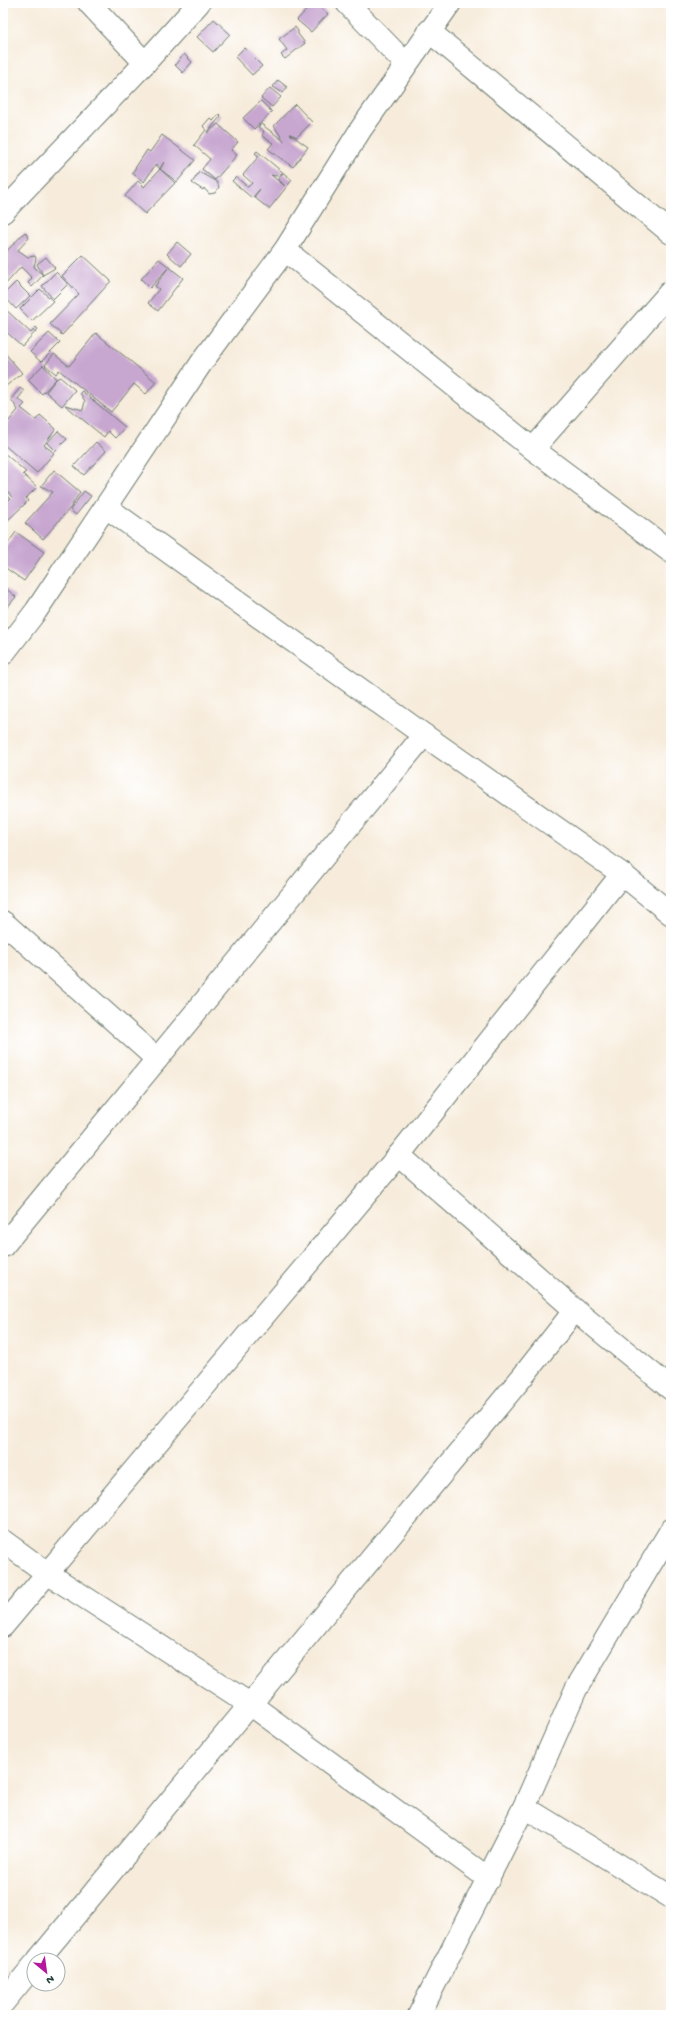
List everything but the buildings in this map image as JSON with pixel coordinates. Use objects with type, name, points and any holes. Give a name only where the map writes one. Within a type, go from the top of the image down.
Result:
[{"type":"street","points":[[90,3],[145,63]]},
{"type":"street","points":[[5,207],[145,63],[199,3]]},
{"type":"street","points":[[347,3],[406,64]]},
{"type":"street","points":[[3,654],[36,611],[202,362],[285,250],[361,129],[450,3]]},
{"type":"street","points":[[429,31],[671,233]]},
{"type":"street","points":[[285,250],[533,449],[671,552]]},
{"type":"street","points":[[533,449],[671,291]]},
{"type":"street","points":[[106,507],[424,736],[622,874],[671,914]]},
{"type":"street","points":[[3,1246],[424,736]]},
{"type":"street","points":[[3,1626],[399,1155],[622,874]]},
{"type":"street","points":[[3,922],[157,1059]]},
{"type":"street","points":[[399,1155],[575,1310],[671,1389]]},
{"type":"street","points":[[45,1952],[523,1376],[575,1310]]},
{"type":"street","points":[[419,2015],[489,1879],[524,1807],[576,1688],[671,1530]]},
{"type":"street","points":[[3,1540],[47,1573],[250,1704],[489,1879]]},
{"type":"street","points":[[524,1807],[671,1897]]},
{"type":"street","points":[[3,2003],[26,1975]]}]
